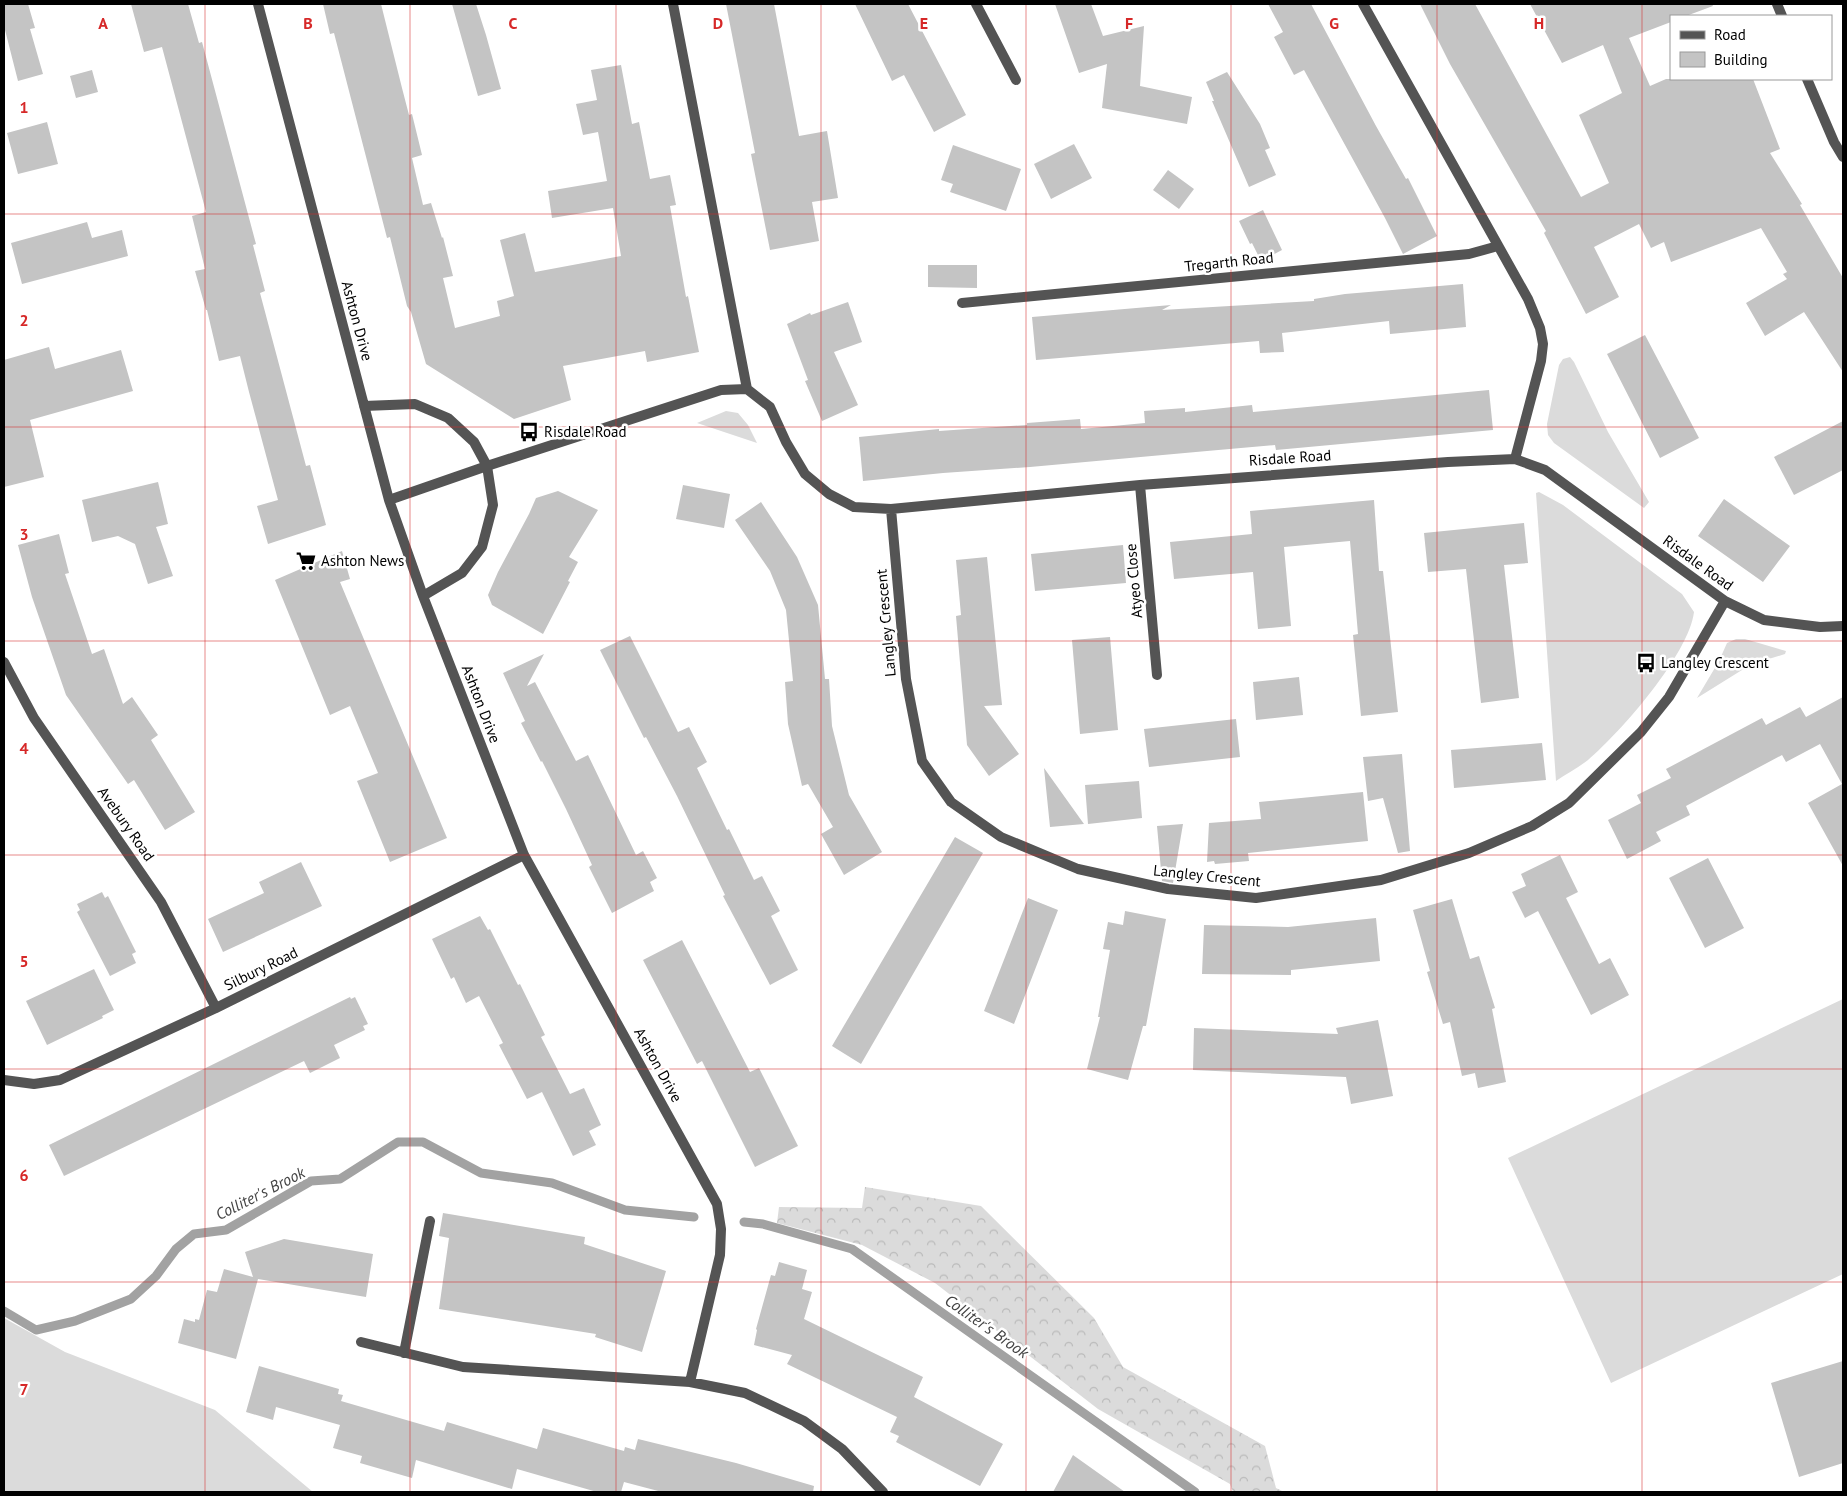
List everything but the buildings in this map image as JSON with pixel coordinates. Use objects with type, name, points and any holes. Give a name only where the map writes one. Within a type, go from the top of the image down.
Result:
[{"type":"street","name":"Ashton Drive","points":[[258,4],[388,500],[424,596],[524,855],[717,1204],[720,1229],[720,1256],[690,1382]]},
{"type":"street","points":[[388,500],[721,390],[747,389],[673,4]]},
{"type":"street","points":[[976,4],[1016,80]]},
{"type":"street","points":[[1363,4],[1528,299],[1540,328],[1543,344],[1541,361],[1515,459]]},
{"type":"street","points":[[1807,80],[1834,142],[1843,157]]},
{"type":"street","name":"Tregarth Road","points":[[962,303],[1470,254],[1498,246]]},
{"type":"street","name":"Risdale Road","points":[[747,389],[770,407],[786,442],[805,474],[829,494],[854,507],[891,508],[1140,485],[1448,462],[1515,459],[1545,470],[1724,601],[1764,620],[1820,627],[1843,626]]},
{"type":"street","points":[[364,406],[415,404],[448,418],[474,442],[487,466],[493,505],[482,547],[462,573],[424,596]]},
{"type":"street","name":"Atyeo Close","points":[[1140,485],[1157,674]]},
{"type":"street","name":"Langley Crescent","points":[[891,508],[908,688],[922,761],[951,802],[1000,838],[1078,869],[1168,890],[1256,898],[1381,880],[1469,853],[1532,826],[1570,803],[1641,732],[1669,697],[1724,601]]},
{"type":"street","name":"Avebury Road","points":[[4,662],[34,718],[161,902],[216,1008]]},
{"type":"street","name":"Silbury Road","points":[[4,1080],[34,1084],[60,1080],[216,1008],[524,855]]},
{"type":"street","points":[[404,1353],[430,1221]]},
{"type":"street","points":[[361,1342],[463,1367],[690,1382],[745,1392],[804,1422],[842,1449],[883,1492]]},
{"type":"green space","points":[[1570,357],[1608,432],[1649,502],[1644,508],[1554,443],[1548,435],[1547,424],[1559,365],[1563,359]]},
{"type":"green space","points":[[726,411],[738,413],[748,425],[757,443],[697,423]]},
{"type":"green space","points":[[1539,492],[1563,505],[1682,594],[1694,612],[1680,649],[1652,691],[1635,712],[1588,760],[1556,781],[1536,493]]},
{"type":"green space","points":[[1736,639],[1745,639],[1786,651],[1785,654],[1759,662],[1742,670],[1697,698],[1719,661],[1727,643]]},
{"type":"green space","points":[[1843,999],[1843,1274],[1611,1383],[1508,1158]]},
{"type":"green space","points":[[865,1187],[981,1206],[1094,1318],[1123,1367],[1265,1446],[1276,1488],[1284,1492],[1233,1492],[1230,1484],[1098,1409],[935,1283],[862,1245],[777,1223],[779,1207],[862,1208]]},
{"type":"green space","points":[[4,1318],[65,1352],[215,1410],[313,1492],[4,1492]]},
{"type":"waterway","name":"Colliter's Brook","points":[[4,1311],[36,1330],[75,1321],[131,1299],[156,1276],[176,1249],[194,1234],[226,1230],[311,1181],[340,1179],[398,1142],[423,1142],[481,1173],[552,1183],[625,1210],[694,1217]]},
{"type":"waterway","name":"Colliter's Brook","points":[[744,1222],[763,1224],[852,1249],[1195,1492]]},
{"type":"place","name":"Risdale Road","points":[[529,432]]},
{"type":"place","name":"Ashton News","points":[[306,561]]},
{"type":"place","name":"Langley Crescent","points":[[1646,663]]}]
